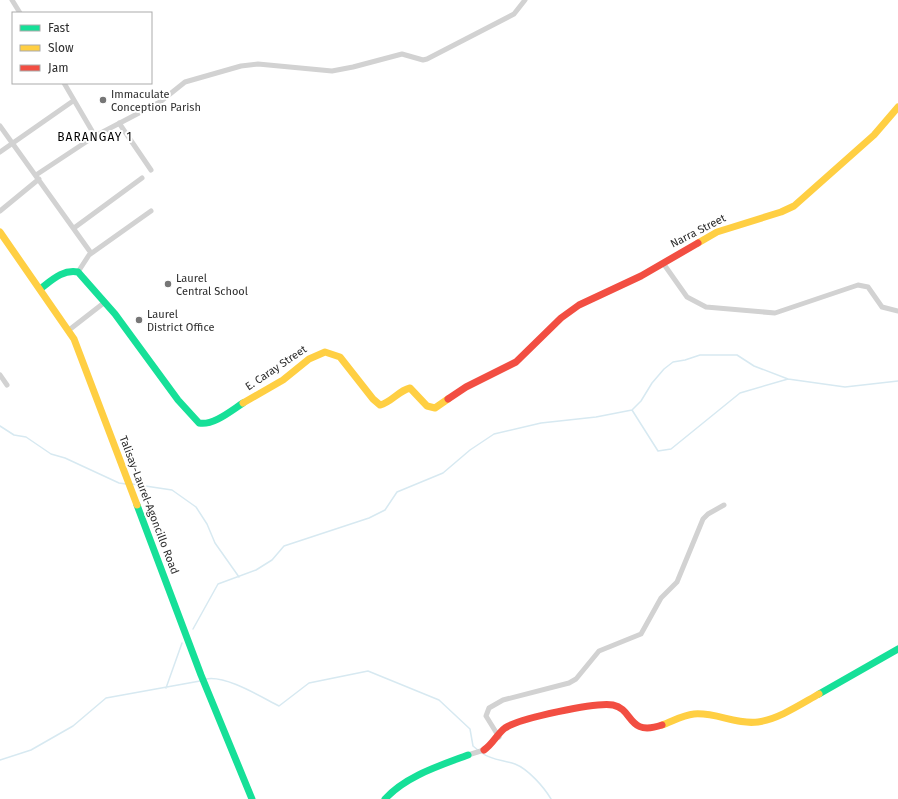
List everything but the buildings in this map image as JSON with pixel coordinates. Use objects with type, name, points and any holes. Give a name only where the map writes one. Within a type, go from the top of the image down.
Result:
[{"type":"street","points":[[12,0],[19,12]]},
{"type":"street","points":[[0,211],[37,177],[95,136],[160,102],[186,82],[242,66],[258,64],[332,71],[402,54],[424,60],[514,14],[525,0]]},
{"type":"street","points":[[64,84],[73,101],[95,136]]},
{"type":"street","points":[[0,152],[73,101]]},
{"type":"street","name":"Narra Street","points":[[522,358],[570,310],[641,276],[717,232],[781,212],[794,206],[874,135],[898,106]]},
{"type":"street","points":[[119,123],[152,170]]},
{"type":"street","points":[[0,126],[92,253]]},
{"type":"street","points":[[74,228],[142,178]]},
{"type":"street","points":[[78,272],[92,253],[152,211]]},
{"type":"street","name":"Talisay-Laurel-Agoncillo Road","points":[[0,232],[69,330],[125,472],[201,675],[252,799]]},
{"type":"street","points":[[664,263],[687,297],[706,307],[775,313],[858,285],[868,287],[882,307],[898,311]]},
{"type":"street","points":[[40,289],[62,273],[72,271],[78,272],[105,302],[69,330]]},
{"type":"street","name":"E. Caray Street","points":[[105,302],[182,404],[195,420],[203,424],[213,421],[283,380],[309,358],[325,352],[332,352],[340,357],[373,399],[380,405],[388,403],[401,391],[410,388],[431,408],[439,406],[466,387],[522,358]]},
{"type":"street","points":[[0,375],[6,385]]},
{"type":"street","points":[[499,737],[486,716],[489,708],[503,700],[569,683],[576,679],[599,651],[637,637],[641,634],[661,598],[677,582],[703,520],[708,514],[724,505]]},
{"type":"street","points":[[385,799],[392,792],[435,768],[484,750],[499,737],[505,728],[526,721],[606,703],[619,707],[636,726],[643,728],[654,728],[694,714],[749,722],[764,721],[832,689],[898,649]]},
{"type":"waterway","points":[[632,410],[641,401],[652,383],[664,369],[673,362],[700,355],[737,355],[754,366],[788,379]]},
{"type":"waterway","points":[[193,629],[218,584],[256,570],[272,560],[284,546],[369,518],[385,510],[397,492],[443,473],[470,450],[494,434],[541,423],[596,417],[632,410],[658,451],[671,449],[740,393],[788,379],[845,387],[898,381]]},
{"type":"waterway","points":[[0,426],[14,435],[26,437],[51,454],[65,458],[119,483],[126,484]]},
{"type":"waterway","points":[[132,484],[172,490],[196,507],[207,524],[215,543],[239,577]]},
{"type":"waterway","points":[[166,688],[182,643]]},
{"type":"waterway","points":[[206,679],[223,680],[233,683],[279,706],[309,683],[368,671],[439,700],[470,729],[473,746],[479,751]]},
{"type":"waterway","points":[[0,760],[31,750],[73,726],[106,698],[200,681]]},
{"type":"waterway","points":[[482,753],[489,757],[520,766],[535,779],[551,799]]},
{"type":"traffic: fast","points":[[40,289],[53,279],[67,272],[78,272],[115,314],[178,400],[199,423],[216,420],[243,403]]},
{"type":"traffic: fast","points":[[137,505],[201,675],[252,799]]},
{"type":"traffic: fast","points":[[819,694],[898,649]]},
{"type":"traffic: fast","points":[[385,799],[403,784],[424,772],[468,755]]},
{"type":"traffic: slow","points":[[698,243],[717,232],[781,212],[794,206],[874,135],[898,107]]},
{"type":"traffic: slow","points":[[0,232],[74,339],[137,505]]},
{"type":"traffic: slow","points":[[243,403],[283,380],[309,359],[325,352],[340,357],[373,399],[380,405],[388,402],[406,389],[410,388],[427,406],[435,408],[448,399]]},
{"type":"traffic: slow","points":[[662,725],[694,714],[710,715],[742,722],[758,722],[774,718],[819,694]]},
{"type":"traffic: jam","points":[[448,399],[466,387],[516,362],[561,318],[579,305],[641,276],[698,243]]},
{"type":"traffic: jam","points":[[484,750],[502,730],[513,724],[575,708],[613,705],[620,708],[632,721],[643,728],[651,728],[662,725]]},
{"type":"place","name":"Immaculate Conception Parish","points":[[103,100]]},
{"type":"place","name":"Laurel Central School","points":[[168,284]]},
{"type":"place","name":"Laurel District Office","points":[[139,320]]},
{"type":"district","name":"BARANGAY 1","points":[[95,137]]}]
